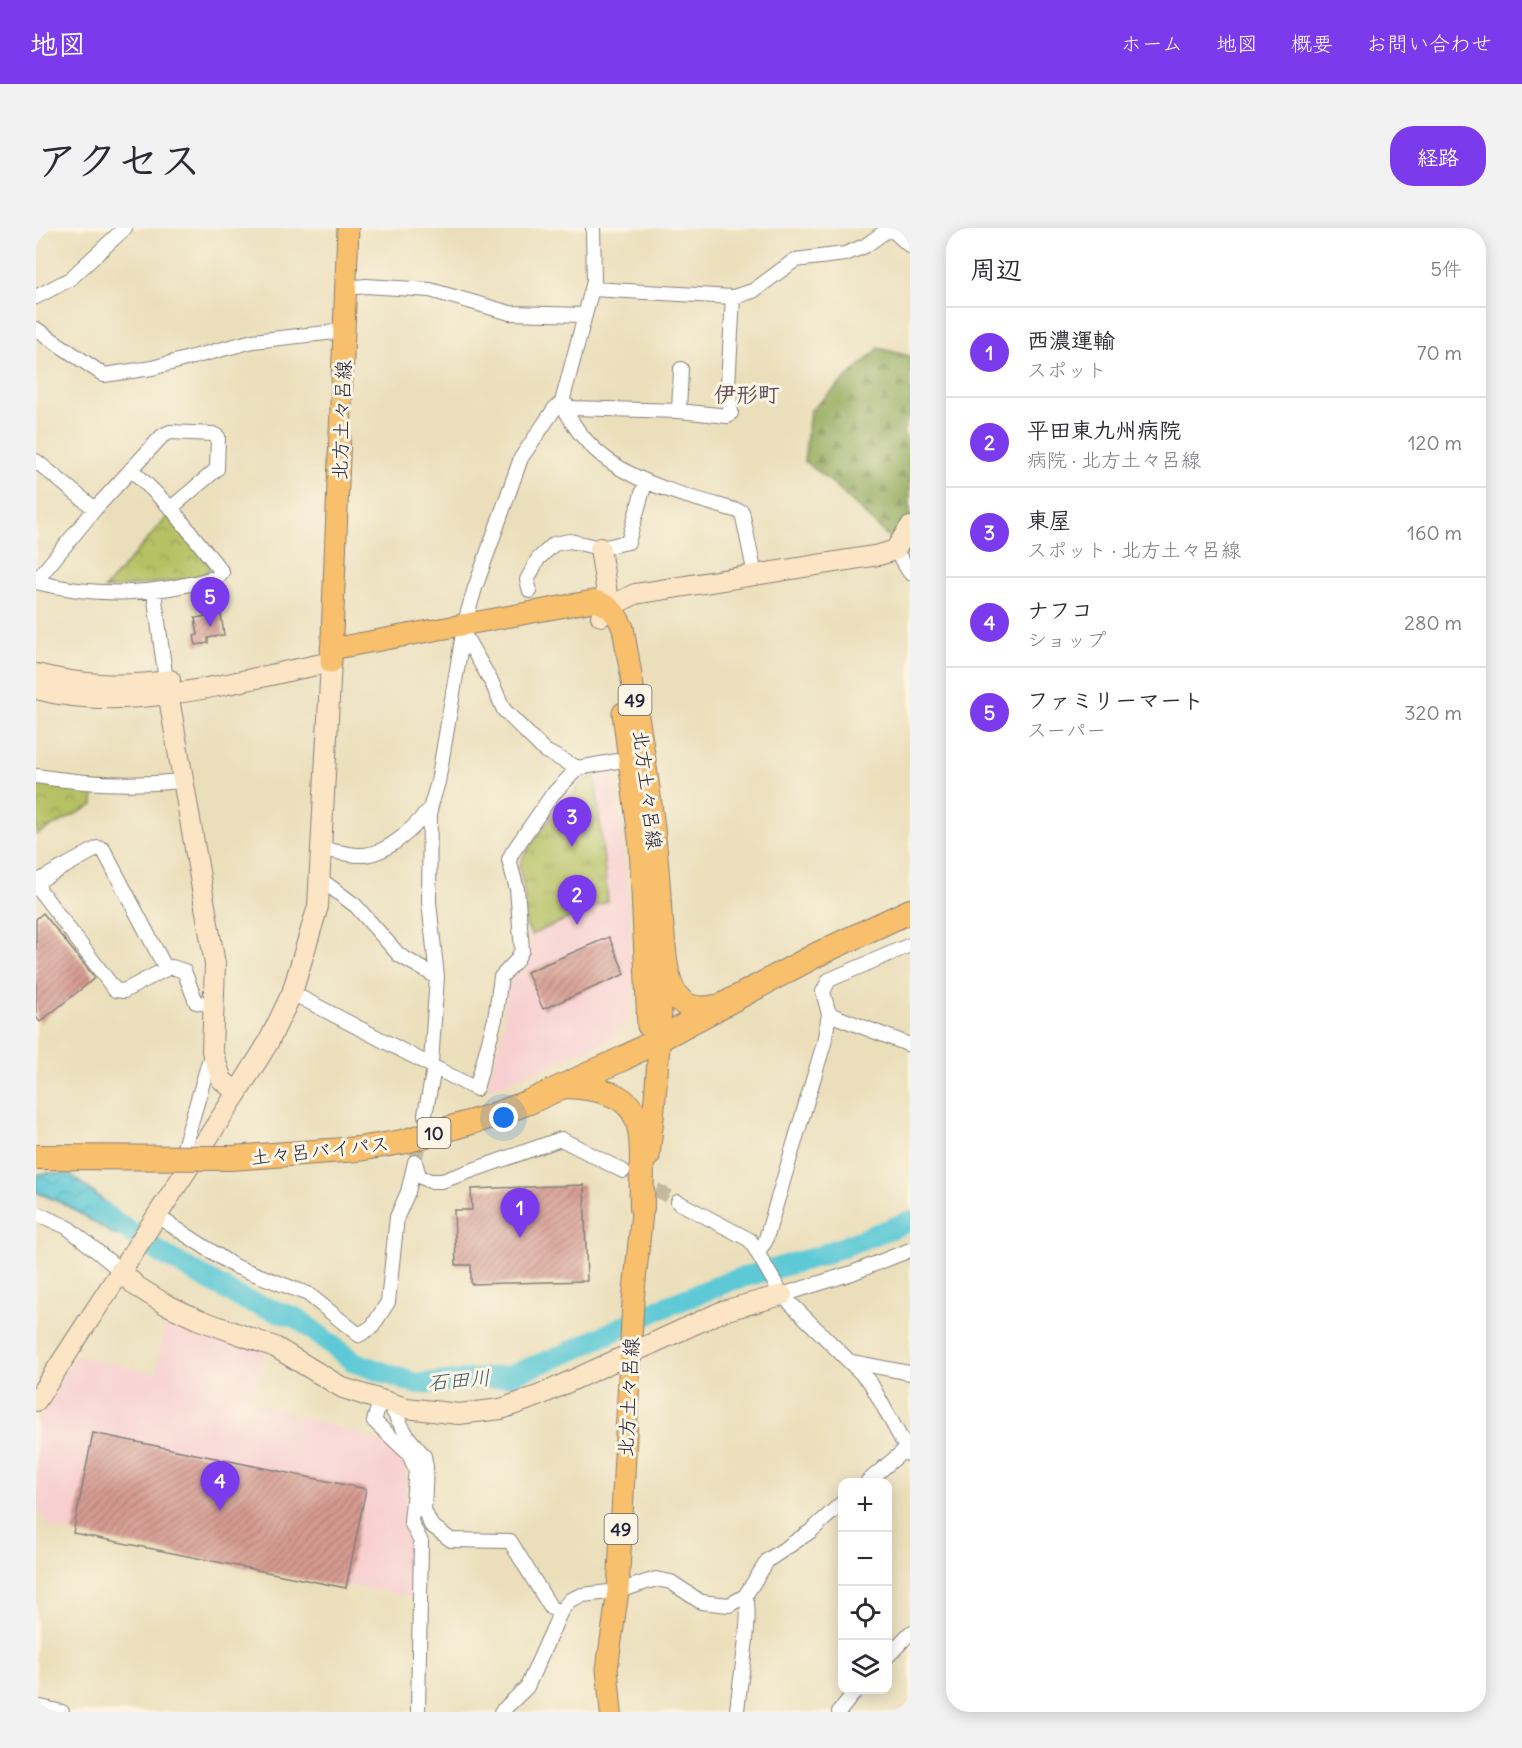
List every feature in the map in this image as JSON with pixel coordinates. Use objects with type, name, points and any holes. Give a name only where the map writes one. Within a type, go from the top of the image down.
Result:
[{"type":"highway","points":[[839,944],[910,904]]},
{"type":"highway","points":[[839,944],[910,912]]},
{"type":"highway","points":[[661,922],[669,981],[676,997],[689,1007],[697,1009],[717,1006]]},
{"type":"highway","name":"土々呂バイパス","points":[[36,1157],[231,1158],[315,1153],[402,1142],[489,1117],[566,1086],[655,1045],[688,1036],[823,967],[910,926]]},
{"type":"highway","name":"土々呂バイパス","points":[[655,1045],[717,1006],[839,944]]},
{"type":"highway","points":[[566,1086],[613,1094],[624,1100],[636,1114],[640,1133],[642,1208]]},
{"type":"main road","name":"北方土々呂線","points":[[331,655],[348,228]]},
{"type":"main road","points":[[331,655],[593,601],[605,612]]},
{"type":"main road","name":"北方土々呂線","points":[[605,612],[618,615],[623,628],[637,756],[661,922],[654,1081],[633,1301],[618,1591],[611,1628],[607,1670],[611,1712]]},
{"type":"main road","name":"北方土々呂線","points":[[637,756],[644,901],[655,1045]]},
{"type":"street","points":[[36,297],[70,279],[125,228]]},
{"type":"street","points":[[425,1114],[434,1069],[431,1063],[437,977],[429,902],[430,809],[438,782],[465,629],[521,458],[555,408],[562,402],[592,288],[593,228]]},
{"type":"street","points":[[592,288],[733,297],[753,291],[795,260],[845,254],[865,246],[890,228],[910,246]]},
{"type":"street","points":[[346,288],[366,286],[430,290],[510,313],[584,315]]},
{"type":"street","points":[[562,402],[571,408],[679,411],[728,416],[731,414],[728,385],[733,297]]},
{"type":"street","points":[[36,329],[104,375],[152,368],[253,341],[344,331]]},
{"type":"street","points":[[679,411],[681,369]]},
{"type":"street","points":[[562,402],[584,437],[609,460],[645,483],[742,512],[755,575]]},
{"type":"street","points":[[131,470],[171,508],[222,572],[218,578],[154,592],[107,594],[72,591],[36,581],[94,509],[162,436],[170,432],[213,434],[218,437],[217,469],[171,508]]},
{"type":"street","points":[[36,461],[94,509]]},
{"type":"street","points":[[530,591],[527,580],[538,559],[554,544],[570,541],[600,548],[628,543],[645,483]]},
{"type":"street","points":[[600,548],[605,612],[635,594],[879,555],[895,549],[910,527]]},
{"type":"street","points":[[895,549],[910,573]]},
{"type":"street","points":[[154,592],[182,781],[215,964],[212,1051],[168,1198]]},
{"type":"street","points":[[465,629],[504,710],[544,751],[578,768]]},
{"type":"street","points":[[36,689],[74,696],[106,698],[331,655],[318,906],[292,993],[268,1043],[237,1093],[36,1401]]},
{"type":"street","points":[[36,674],[75,682],[167,687]]},
{"type":"street","points":[[292,993],[476,1089],[495,1019],[501,978],[516,961],[522,950],[517,889],[509,860],[552,795],[578,768],[637,756]]},
{"type":"street","points":[[36,776],[72,782],[137,785],[182,781]]},
{"type":"street","points":[[322,849],[364,855],[375,852],[404,835],[430,809]]},
{"type":"street","points":[[166,969],[103,849],[98,848],[40,879],[38,888],[115,990],[124,991],[172,967],[184,970],[196,1002],[215,1006]]},
{"type":"street","points":[[320,879],[356,906],[399,955],[437,977]]},
{"type":"street","points":[[759,1253],[765,1242],[824,1043],[829,1014],[823,992],[829,980],[910,945]]},
{"type":"street","points":[[829,1014],[910,1045]]},
{"type":"street","points":[[212,1051],[222,1080],[237,1093]]},
{"type":"street","points":[[155,1220],[234,1266],[308,1294],[359,1335],[372,1327],[388,1302],[398,1216],[408,1192],[415,1162],[419,1176],[430,1181],[442,1181],[561,1138],[623,1171]]},
{"type":"street","points":[[678,1202],[739,1232],[750,1240],[780,1291],[853,1362],[870,1382],[907,1443],[871,1478]]},
{"type":"street","points":[[36,1215],[67,1227],[136,1286],[165,1304],[197,1319],[274,1347],[343,1388],[387,1403],[432,1413],[450,1414],[501,1409],[538,1396],[631,1348],[723,1311],[780,1291],[852,1273],[910,1250]]},
{"type":"street","points":[[853,1362],[910,1373]]},
{"type":"street","points":[[387,1403],[400,1426],[424,1456],[426,1467],[424,1510],[431,1526],[451,1540],[510,1541],[551,1608],[561,1611]]},
{"type":"street","points":[[387,1403],[374,1421],[409,1454],[416,1470],[411,1522],[421,1542],[418,1712]]},
{"type":"street","points":[[501,1712],[527,1687],[561,1611],[570,1600],[582,1595],[618,1591],[656,1579],[671,1582],[701,1602],[716,1606],[729,1605],[745,1596],[768,1560],[811,1531],[838,1507]]},
{"type":"street","points":[[737,1712],[738,1680],[750,1617],[749,1602],[745,1596]]},
{"type":"street","points":[[892,1652],[910,1633]]},
{"type":"street","points":[[839,1712],[852,1694]]},
{"type":"street","points":[[36,1706],[62,1712]]},
{"type":"shaded area","points":[[615,772],[629,904],[633,1009],[617,1037],[487,1091],[504,1025],[506,989],[529,956],[531,942],[527,932],[516,865],[527,844],[556,804],[575,785],[591,774]]},
{"type":"shaded area","points":[[168,1313],[265,1350],[251,1401],[396,1446],[406,1466],[406,1523],[416,1539],[413,1597],[51,1529],[36,1504],[36,1421],[75,1356],[156,1373]]},
{"type":"green space","points":[[879,348],[910,356],[910,414],[903,432],[910,446],[910,558],[830,481],[804,461],[810,411]]},
{"type":"green space","points":[[168,516],[210,566],[206,577],[104,589]]},
{"type":"green space","points":[[595,776],[608,901],[531,935],[526,924],[525,896],[519,867],[524,855],[562,802],[574,793],[582,781]]},
{"type":"green space","points":[[36,783],[94,790],[93,805],[36,835]]},
{"type":"water","points":[[70,1174],[128,1220],[116,1236],[66,1205],[36,1192],[36,1175]]},
{"type":"building","points":[[221,614],[224,635],[208,638],[208,643],[196,645],[194,636],[198,635],[195,618]]},
{"type":"building","points":[[43,913],[95,978],[40,1022],[36,1017],[36,919]]},
{"type":"building","points":[[609,937],[625,974],[543,1009],[527,972]]},
{"type":"building","points":[[584,1185],[587,1281],[471,1284],[471,1265],[456,1265],[454,1210],[472,1210],[471,1189]]},
{"type":"building","points":[[93,1433],[366,1489],[346,1588],[73,1533]]},
{"type":"waterway","name":"石田川","points":[[100,1211],[161,1253],[244,1300],[297,1318],[354,1362],[416,1384],[508,1376],[565,1354],[660,1309],[730,1281],[819,1256],[910,1221]]},
{"type":"tunnel","points":[[415,1162],[425,1114]]},
{"type":"tunnel","points":[[638,1179],[678,1202]]},
{"type":"place","name":"ファミリーマート","points":[[210,627]]},
{"type":"place","name":"東屋","points":[[572,847]]},
{"type":"place","name":"平田東九州病院","points":[[577,925]]},
{"type":"place","name":"西濃運輸","points":[[520,1238]]},
{"type":"place","name":"ナフコ","points":[[220,1511]]},
{"type":"district","name":"伊形町","points":[[747,394]]}]
